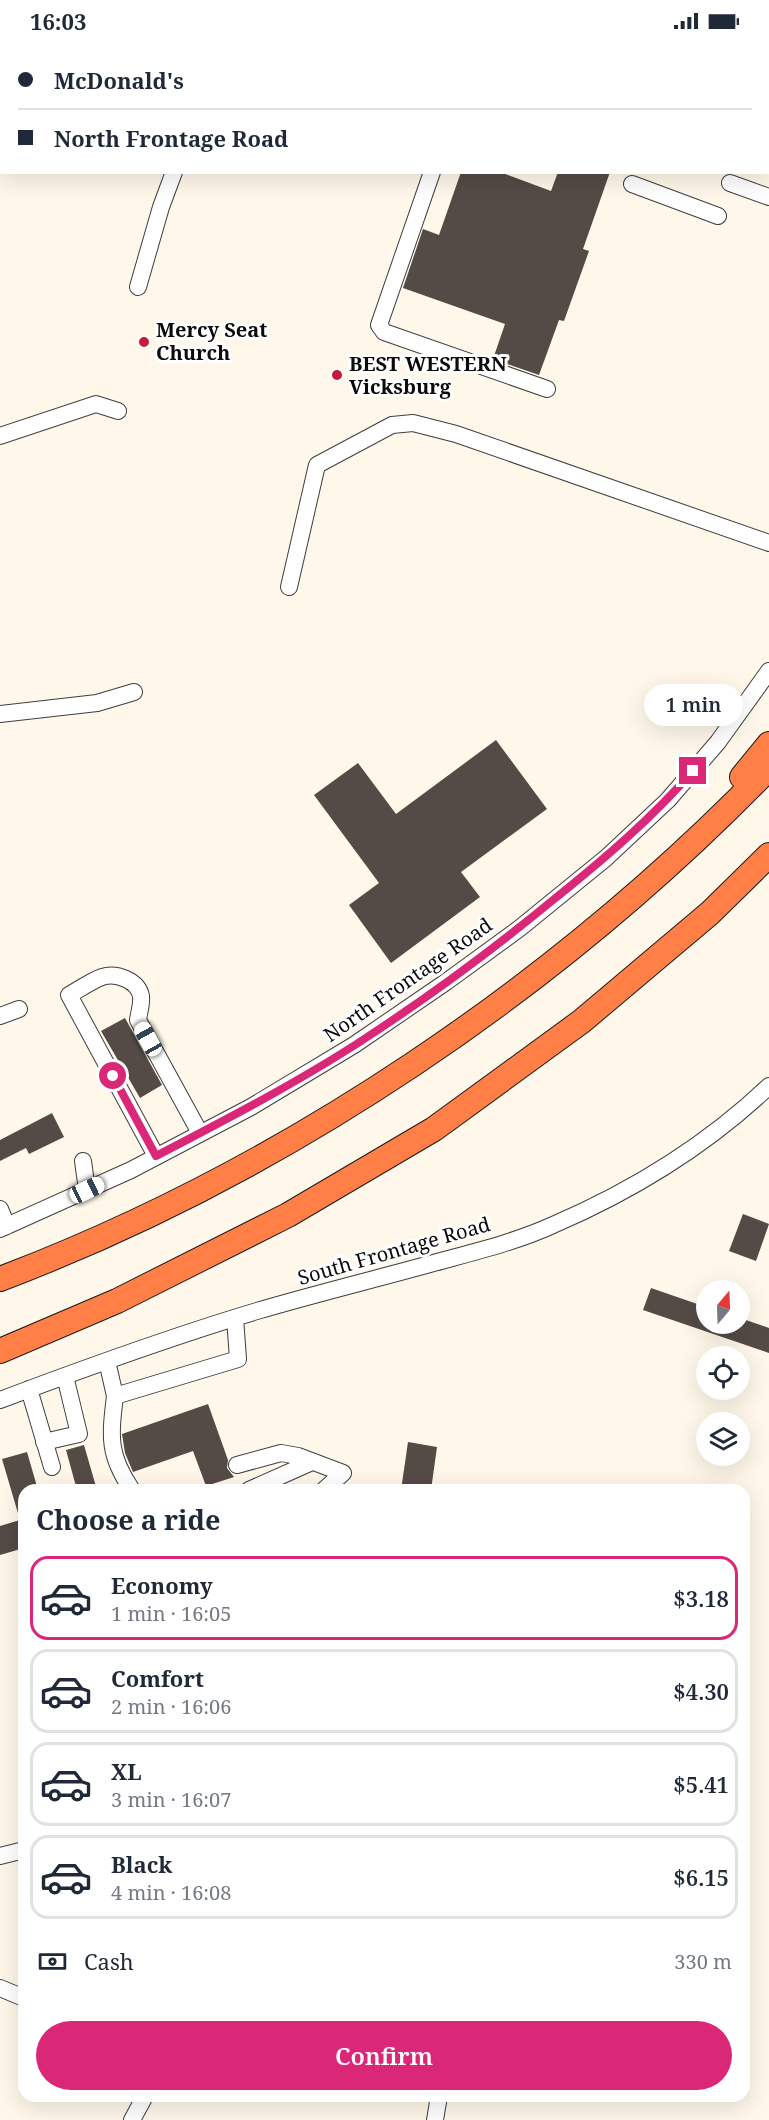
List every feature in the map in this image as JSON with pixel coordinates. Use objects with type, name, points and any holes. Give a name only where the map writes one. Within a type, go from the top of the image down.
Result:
[{"type":"highway","points":[[666,868],[769,744]]},
{"type":"highway","points":[[0,1279],[137,1221],[244,1167],[359,1098],[452,1037],[576,945],[666,868],[769,768]]},
{"type":"highway","points":[[0,1351],[117,1301],[288,1215],[435,1129],[582,1021],[710,913],[769,855]]},
{"type":"street","points":[[138,287],[161,207],[173,174]]},
{"type":"street","points":[[431,174],[379,325],[384,332],[547,389]]},
{"type":"street","points":[[730,183],[769,197]]},
{"type":"street","points":[[632,184],[718,216]]},
{"type":"street","points":[[0,436],[96,404],[117,411]]},
{"type":"street","points":[[289,587],[317,465],[392,425],[413,423],[456,434],[769,543]]},
{"type":"street","name":"North Frontage Road","points":[[3,1227],[87,1190],[251,1107],[354,1045],[520,928],[606,858],[668,800],[718,742],[769,671]]},
{"type":"street","points":[[0,714],[97,703],[134,692]]},
{"type":"street","points":[[156,1156],[69,995],[104,976],[118,976],[137,987],[141,1004],[138,1020],[200,1133]]},
{"type":"street","points":[[0,1016],[19,1009]]},
{"type":"street","name":"South Frontage Road","points":[[0,1400],[235,1318],[488,1248],[552,1226],[622,1191],[672,1162],[719,1130],[769,1086]]},
{"type":"street","points":[[83,1161],[87,1190]]},
{"type":"street","points":[[0,1209],[3,1227]]},
{"type":"street","points":[[115,1396],[238,1359],[235,1318]]},
{"type":"street","points":[[107,1361],[115,1396],[111,1430],[116,1463],[128,1484]]},
{"type":"street","points":[[45,1442],[79,1434],[65,1376]]},
{"type":"street","points":[[29,1389],[52,1467]]},
{"type":"street","points":[[237,1465],[281,1453],[298,1456],[343,1473],[331,1484]]},
{"type":"street","points":[[262,1484],[312,1462]]},
{"type":"street","points":[[0,1856],[18,1852]]},
{"type":"street","points":[[0,1988],[18,1996]]},
{"type":"street","points":[[132,2120],[142,2102]]},
{"type":"street","points":[[435,2120],[438,2102]]},
{"type":"building","points":[[460,174],[505,174],[551,191],[557,174],[609,174],[583,249],[589,251],[564,321],[559,320],[539,375],[493,359],[505,324],[403,288],[423,229],[439,235]]},
{"type":"building","points":[[496,740],[547,809],[461,872],[480,897],[391,963],[349,905],[379,883],[314,795],[358,763],[396,814]]},
{"type":"building","points":[[125,1018],[162,1085],[140,1098],[101,1031]]},
{"type":"building","points":[[52,1113],[64,1137],[29,1154],[26,1148],[0,1161],[0,1140]]},
{"type":"building","points":[[743,1214],[769,1224],[756,1261],[729,1251]]},
{"type":"building","points":[[651,1288],[696,1304],[696,1328],[643,1310]]},
{"type":"building","points":[[750,1321],[769,1328],[769,1353],[713,1334],[750,1334]]},
{"type":"building","points":[[208,1404],[228,1460],[227,1468],[234,1477],[205,1484],[193,1451],[133,1472],[125,1453],[122,1434]]},
{"type":"building","points":[[408,1442],[437,1447],[432,1484],[402,1484]]},
{"type":"building","points":[[84,1445],[95,1484],[75,1484],[66,1450]]},
{"type":"building","points":[[27,1452],[36,1484],[18,1484],[18,1513],[2,1459]]},
{"type":"building","points":[[18,1521],[18,1550],[0,1555],[0,1526]]},
{"type":"place","name":"Mercy Seat Church","points":[[144,342]]},
{"type":"place","name":"BEST WESTERN Vicksburg","points":[[337,375]]},
{"type":"route","points":[[113,1076],[156,1156],[251,1107],[354,1045],[520,928],[606,858],[668,800],[693,771]]}]
